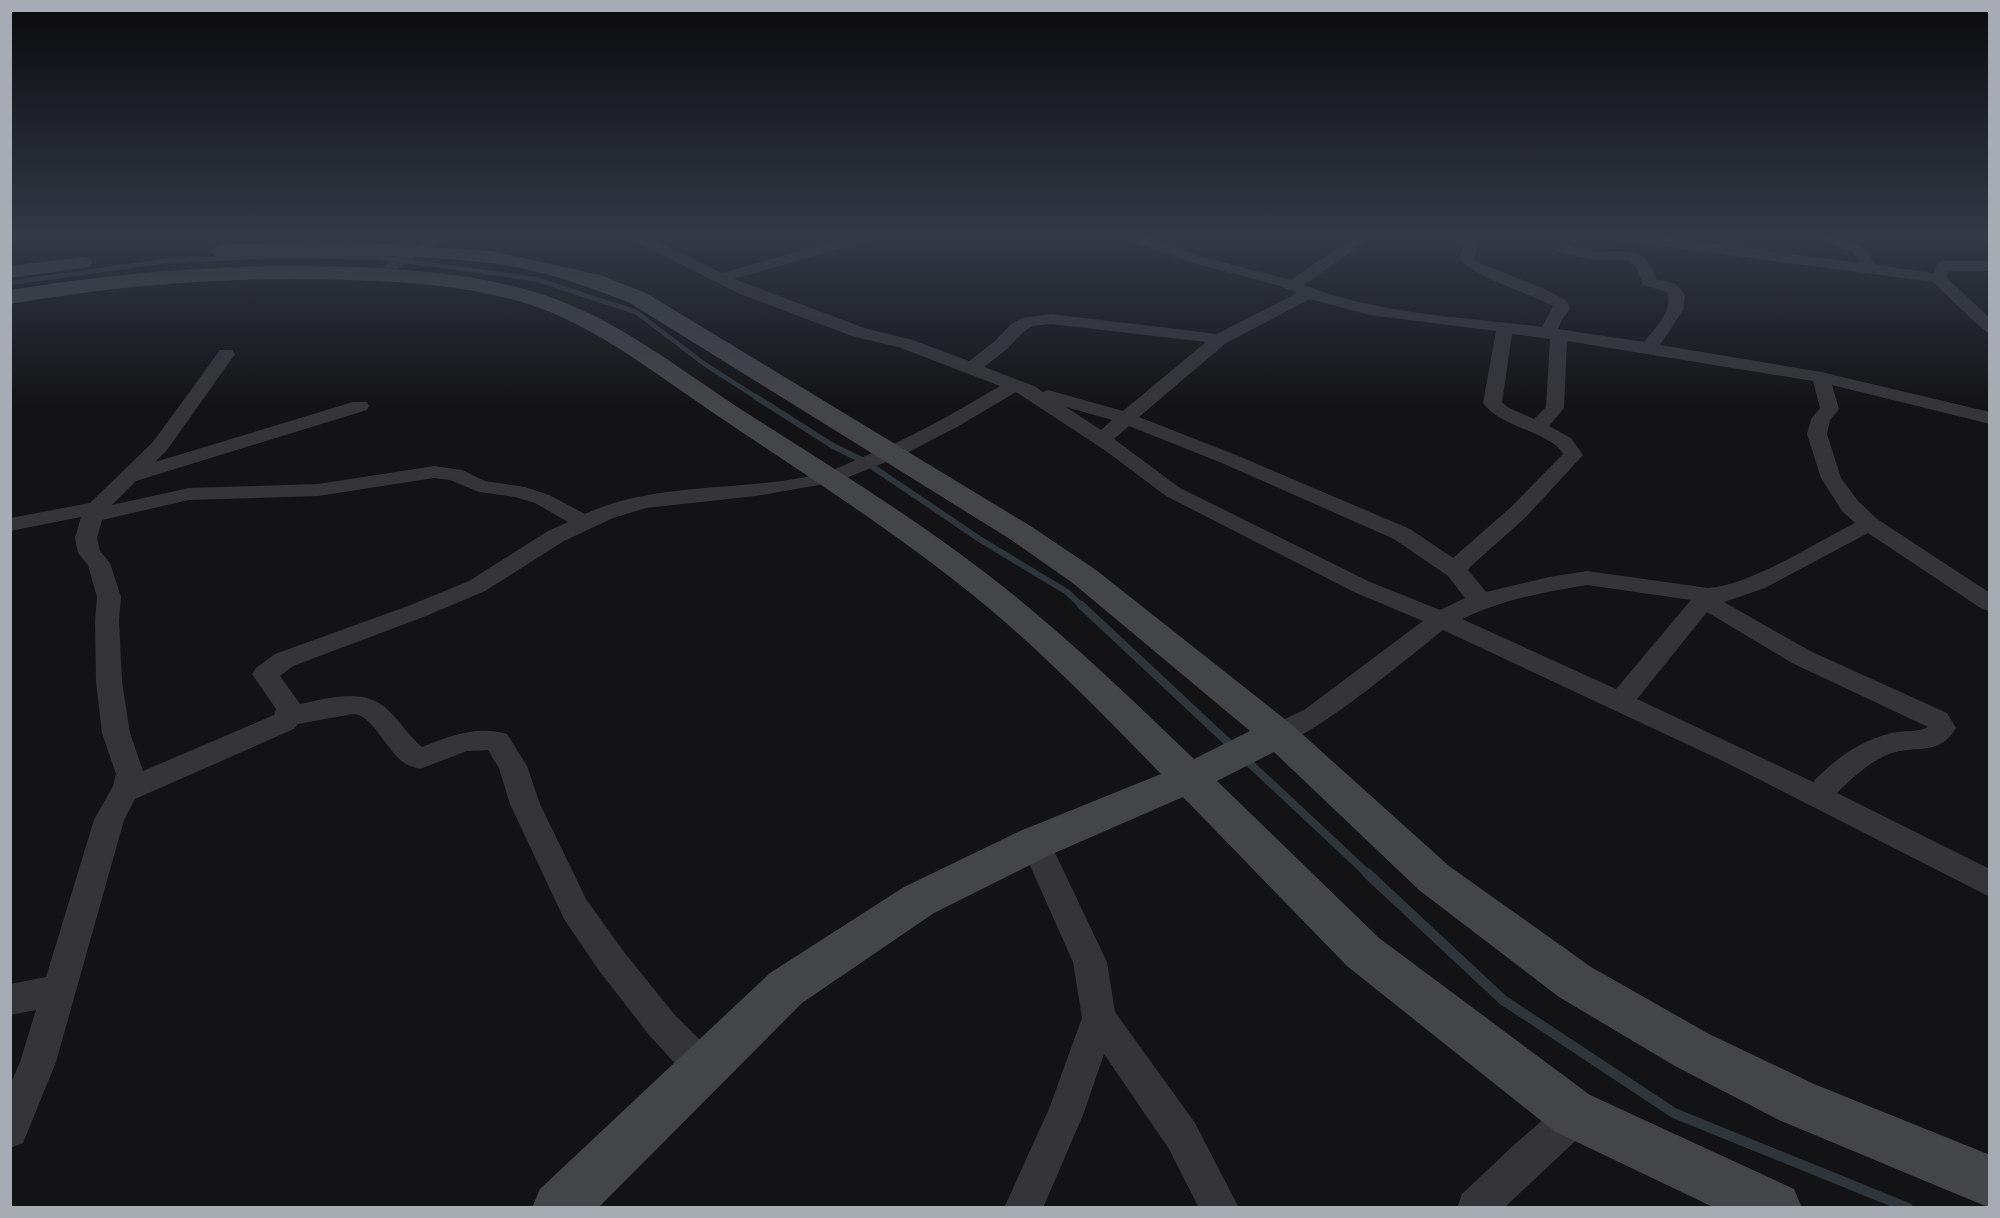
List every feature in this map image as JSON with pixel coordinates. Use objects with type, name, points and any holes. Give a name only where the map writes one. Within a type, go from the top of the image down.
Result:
[{"type":"street","points":[[10,297],[38,293]]},
{"type":"street","points":[[511,293],[532,298],[586,321],[840,475],[971,577],[1201,773],[1363,952],[1576,1115],[1774,1208]]},
{"type":"street","points":[[625,293],[638,298],[882,458],[1021,533],[1085,577],[1434,878],[1575,982],[1692,1050],[1797,1102],[1989,1182]]},
{"type":"street","points":[[751,293],[858,332],[907,344],[1021,388],[1126,418],[1229,459],[1402,534],[1456,571],[1480,602]]},
{"type":"street","points":[[1102,440],[1220,339],[1309,293]]},
{"type":"street","points":[[1313,293],[1325,299],[1370,310],[1649,348],[1821,378],[1989,418]]},
{"type":"street","points":[[1537,428],[1555,408],[1553,334],[1548,326],[1562,309],[1561,304],[1541,293]]},
{"type":"street","points":[[1649,348],[1676,309],[1675,293]]},
{"type":"street","points":[[1957,293],[1983,313],[1989,329]]},
{"type":"street","points":[[972,368],[1001,345],[1016,329],[1037,320],[1051,319],[1220,339]]},
{"type":"street","points":[[1456,571],[1464,557],[1478,544],[1499,531],[1573,455],[1572,449],[1566,444],[1500,411],[1492,403],[1505,328]]},
{"type":"street","points":[[10,1130],[38,1062],[109,820],[130,774],[117,733],[110,682],[107,620],[109,597],[99,563],[89,553],[86,538],[95,512],[160,446],[185,408],[226,354]]},
{"type":"street","points":[[1821,378],[1830,409],[1821,419],[1817,434],[1828,468],[1841,495],[1869,524],[1989,603]]},
{"type":"street","points":[[290,716],[289,708],[265,674],[274,667],[285,660],[477,586],[556,536],[584,522],[645,502],[756,490],[840,475],[882,458],[1021,388]]},
{"type":"street","points":[[1021,388],[1102,440],[1173,492],[1362,586],[1441,619],[1817,796],[1989,884]]},
{"type":"street","points":[[130,476],[360,406]]},
{"type":"street","points":[[10,525],[189,494],[318,490],[434,472],[455,474],[479,486],[510,489],[542,499],[584,522]]},
{"type":"street","points":[[1620,702],[1705,598],[1727,594],[1757,584],[1869,524]]},
{"type":"street","points":[[559,1208],[786,988],[919,900],[1035,843],[1201,773],[1313,717],[1441,619],[1480,602],[1549,584],[1587,578],[1665,587],[1705,598],[1801,657],[1938,720],[1941,724],[1942,728],[1938,735],[1928,740],[1893,742],[1854,759],[1817,796]]},
{"type":"street","points":[[124,790],[284,722],[290,716],[359,705],[372,710],[410,755],[420,759],[463,742],[483,738],[497,741],[513,766],[525,804],[575,909],[612,962],[662,1025],[703,1068]]},
{"type":"street","points":[[1035,843],[1090,962],[1099,1018],[1182,1136],[1220,1208]]},
{"type":"street","points":[[10,1000],[60,990]]},
{"type":"street","points":[[1023,1208],[1065,1115],[1099,1018]]},
{"type":"street","points":[[1476,1208],[1528,1157],[1576,1115]]},
{"type":"waterway","points":[[577,293],[636,312],[703,363],[759,399]]},
{"type":"waterway","points":[[756,397],[833,446],[864,461],[981,540],[1067,592],[1082,606]]},
{"type":"waterway","points":[[1081,605],[1234,748]]},
{"type":"waterway","points":[[1244,758],[1368,874]]},
{"type":"waterway","points":[[1367,873],[1503,1000],[1674,1113],[1908,1208]]}]
